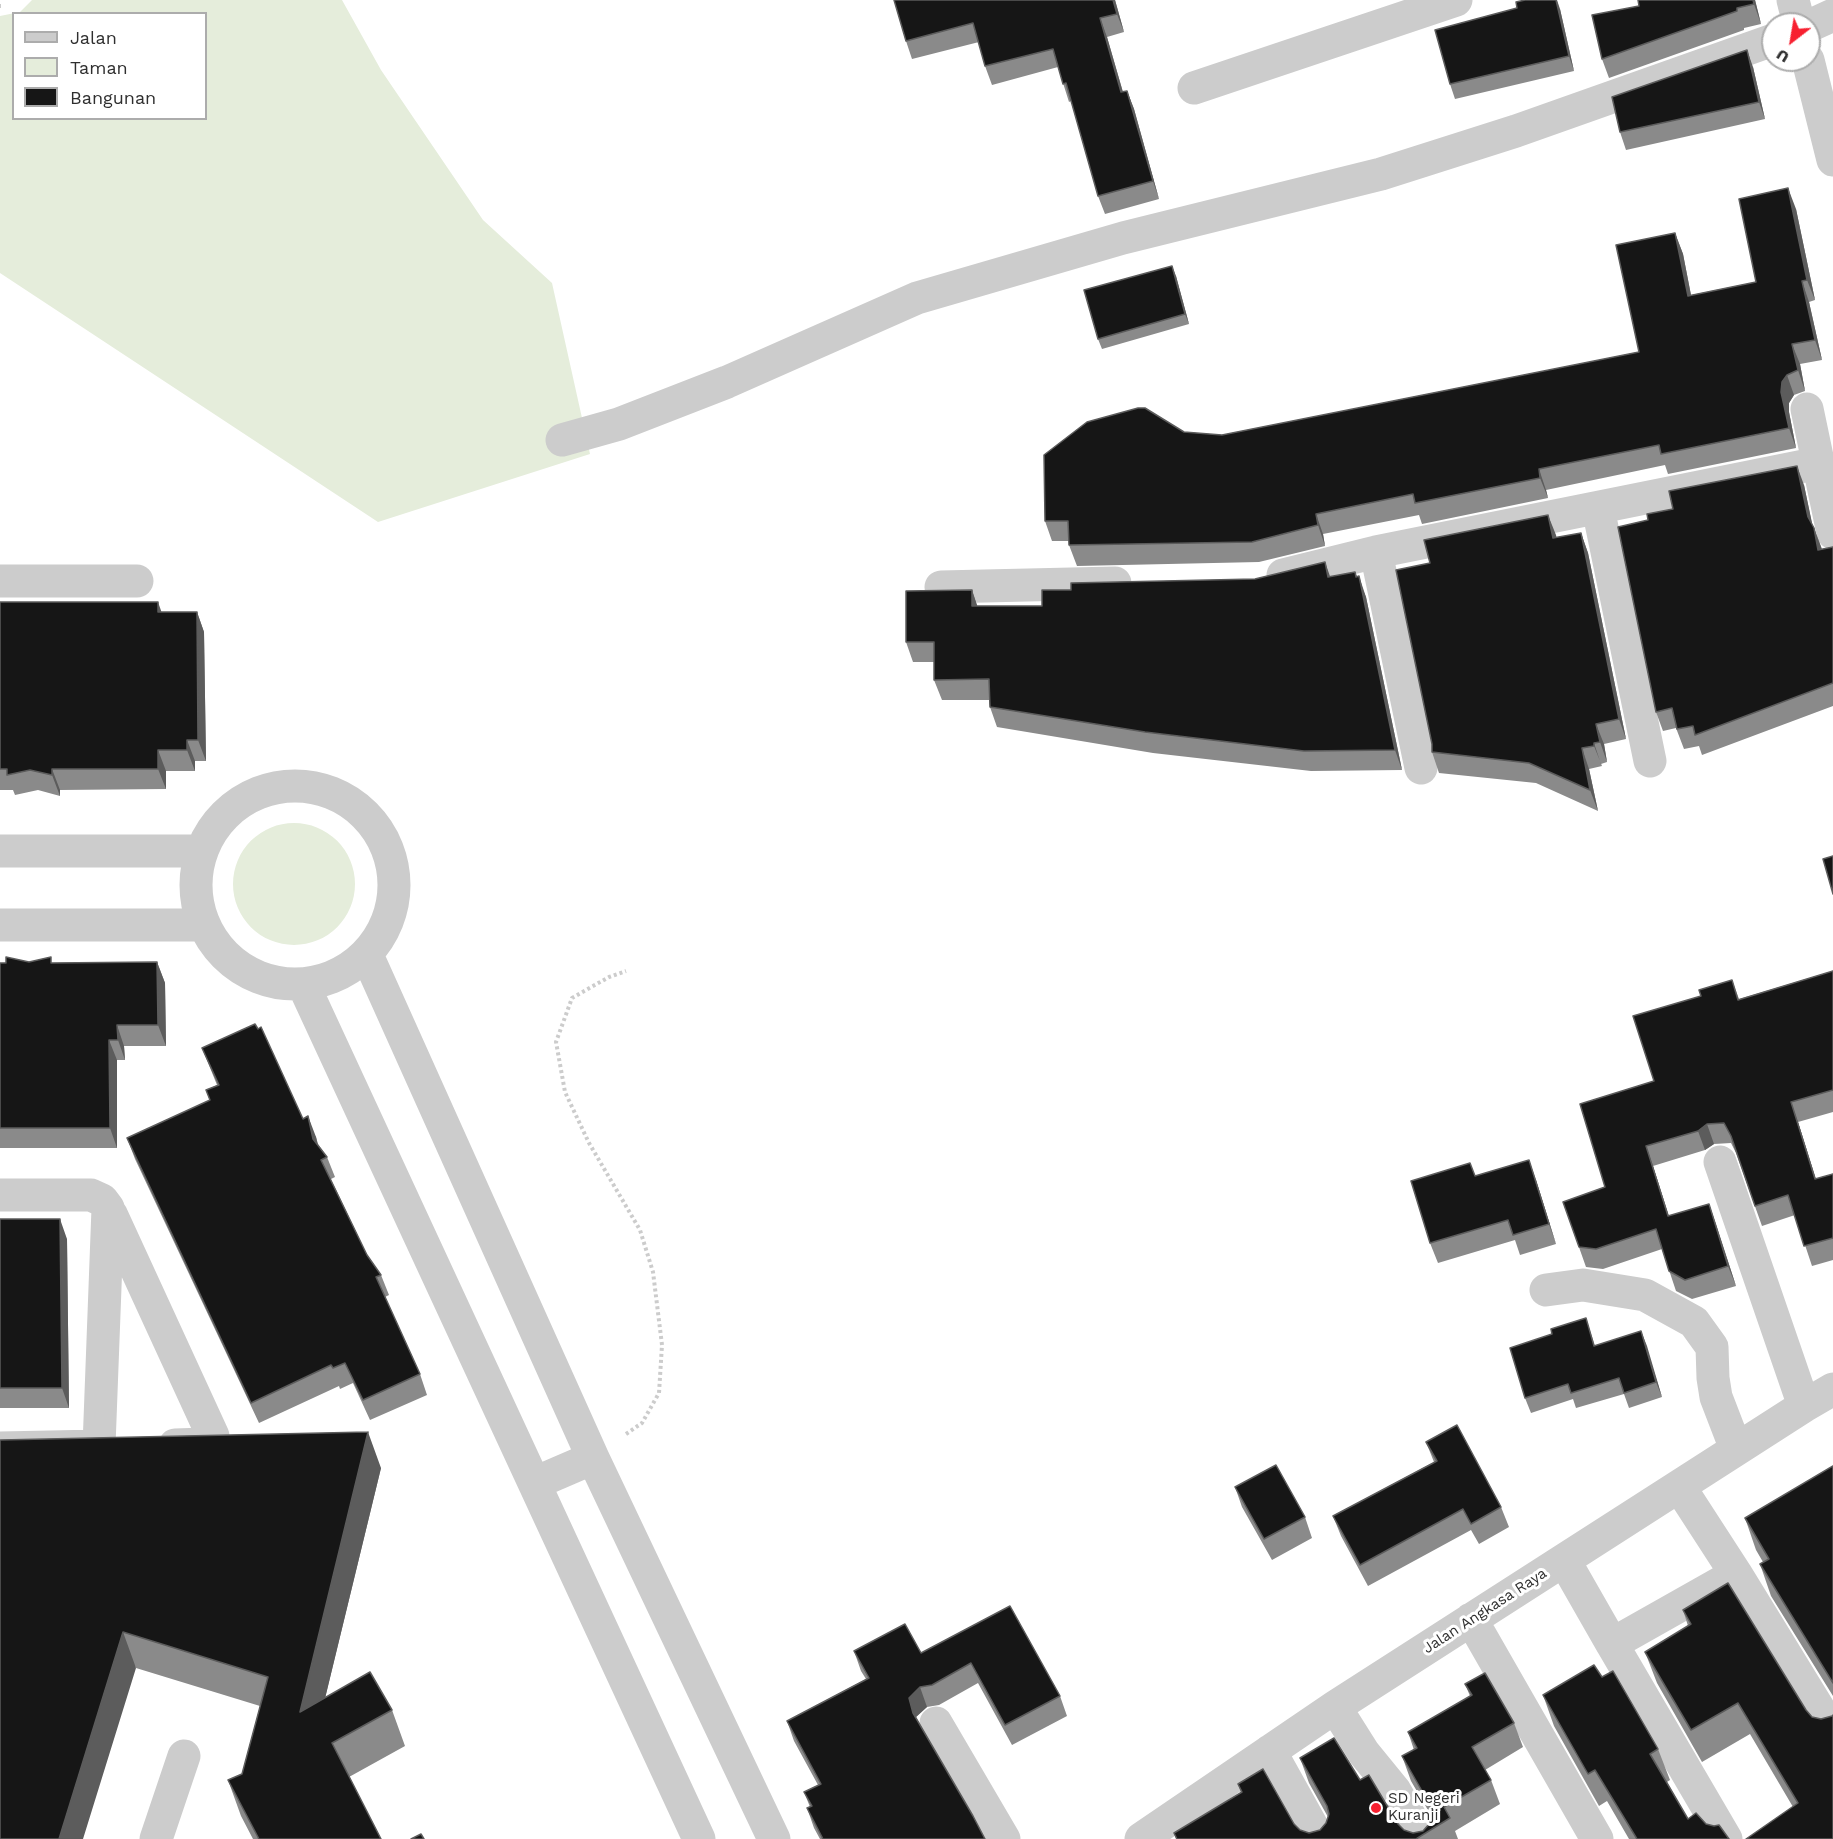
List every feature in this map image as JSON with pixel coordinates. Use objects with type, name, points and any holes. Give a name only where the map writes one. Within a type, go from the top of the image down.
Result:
[{"type":"street","points":[[1194,87],[1456,0]]},
{"type":"street","points":[[562,440],[619,424],[727,382],[918,298],[1123,238],[1381,174],[1516,131],[1761,44]]},
{"type":"street","points":[[1811,72],[1833,160]]},
{"type":"street","points":[[1250,581],[1376,552],[1598,508],[1822,452],[1833,533]]},
{"type":"street","points":[[1598,508],[1650,761]]},
{"type":"street","points":[[1376,552],[1421,768]]},
{"type":"street","points":[[0,581],[137,581]]},
{"type":"street","points":[[940,587],[1143,583]]},
{"type":"street","points":[[300,786],[326,790],[349,802],[368,818],[383,838],[392,861],[395,886],[392,912],[382,935],[367,955],[338,975],[303,984],[279,983],[256,976],[235,963],[223,952],[204,925],[198,907],[196,888],[201,851],[213,829],[230,810],[251,796],[275,788],[300,786]]},
{"type":"street","points":[[0,851],[201,851]]},
{"type":"street","points":[[0,925],[204,925]]},
{"type":"street","points":[[367,955],[593,1458],[774,1839]]},
{"type":"street","points":[[303,984],[699,1839]]},
{"type":"street","points":[[1720,1162],[1804,1406]]},
{"type":"street","points":[[0,1195],[91,1195],[102,1200],[108,1208],[213,1436],[213,1441],[205,1444],[0,1448]]},
{"type":"street","points":[[99,1446],[108,1208]]},
{"type":"street","points":[[1546,1290],[1583,1285],[1645,1295],[1694,1322],[1712,1347],[1716,1397],[1736,1449]]},
{"type":"street","name":"Jalan Angkasa Raya","points":[[1141,1839],[1335,1707],[1833,1389]]},
{"type":"street","points":[[535,1484],[593,1458]]},
{"type":"street","points":[[1679,1486],[1833,1732]]},
{"type":"street","points":[[1564,1560],[1726,1839]]},
{"type":"street","points":[[1612,1644],[1736,1574]]},
{"type":"street","points":[[1471,1619],[1597,1839]]},
{"type":"street","points":[[1335,1707],[1364,1753],[1395,1791],[1423,1839]]},
{"type":"street","points":[[936,1723],[1004,1839]]},
{"type":"street","points":[[1270,1751],[1319,1839]]},
{"type":"street","points":[[156,1839],[184,1755]]},
{"type":"path","points":[[593,1458],[642,1423],[659,1393],[662,1346],[653,1272],[640,1230],[589,1143],[565,1092],[556,1042],[572,998],[609,977],[626,971]]},
{"type":"green space","points":[[32,0],[342,0],[381,70],[483,220],[552,283],[590,454],[378,522],[0,273],[0,16],[12,14],[12,120],[207,120],[207,12],[20,12]]},
{"type":"green space","points":[[294,823],[317,828],[337,841],[350,861],[355,884],[350,907],[337,927],[317,940],[294,945],[271,940],[251,927],[238,907],[233,884],[238,861],[251,841],[271,828]]},
{"type":"building","points":[[894,0],[1113,0],[1117,14],[1100,18],[1121,92],[1127,91],[1153,181],[1098,196],[1066,83],[1063,84],[1053,49],[985,66],[973,23],[906,41]]},
{"type":"building","points":[[1556,0],[1569,56],[1450,84],[1435,30],[1517,8],[1516,2]]},
{"type":"building","points":[[1638,0],[1753,0],[1754,4],[1737,8],[1737,11],[1602,59],[1592,15],[1639,6]]},
{"type":"building","points":[[1747,50],[1759,102],[1620,132],[1612,97]]},
{"type":"building","points":[[1788,188],[1807,280],[1802,281],[1815,340],[1792,344],[1798,370],[1787,375],[1782,382],[1781,392],[1789,428],[1661,454],[1659,445],[1539,469],[1540,478],[1415,503],[1413,494],[1316,514],[1318,525],[1252,542],[1069,545],[1068,521],[1045,521],[1044,455],[1087,422],[1145,408],[1184,432],[1222,435],[1639,352],[1616,245],[1675,233],[1688,296],[1756,282],[1739,199]]},
{"type":"building","points":[[1172,266],[1185,314],[1098,339],[1084,290]]},
{"type":"building","points":[[1797,466],[1818,550],[1833,547],[1833,683],[1695,735],[1693,726],[1677,729],[1672,708],[1656,712],[1618,527],[1648,520],[1647,514],[1673,509],[1669,491]]},
{"type":"building","points":[[1548,515],[1553,538],[1581,533],[1619,719],[1596,724],[1600,742],[1594,743],[1594,746],[1582,748],[1590,790],[1529,763],[1432,752],[1396,570],[1430,563],[1424,540]]},
{"type":"building","points":[[1325,562],[1328,577],[1355,572],[1356,577],[1359,576],[1395,750],[1304,751],[1145,732],[990,707],[989,679],[934,680],[934,642],[906,642],[906,591],[972,590],[972,606],[1042,606],[1042,590],[1071,590],[1071,583],[1255,579]]},
{"type":"building","points":[[0,602],[158,602],[158,612],[197,612],[198,740],[187,740],[187,750],[158,750],[158,769],[52,769],[52,775],[30,770],[7,775],[7,769],[0,769]]},
{"type":"building","points":[[1833,856],[1833,894],[1823,859]]},
{"type":"building","points":[[6,957],[29,962],[51,957],[51,963],[157,962],[158,1025],[117,1025],[118,1040],[109,1040],[110,1128],[0,1128],[0,963],[6,963]]},
{"type":"building","points":[[1833,971],[1833,1090],[1791,1102],[1815,1179],[1833,1174],[1833,1238],[1804,1246],[1788,1195],[1755,1206],[1731,1136],[1724,1123],[1707,1124],[1698,1131],[1646,1146],[1668,1216],[1709,1204],[1728,1266],[1685,1280],[1669,1271],[1656,1229],[1596,1249],[1579,1247],[1563,1202],[1605,1187],[1580,1104],[1654,1081],[1633,1016],[1701,996],[1699,990],[1732,980],[1738,1000]]},
{"type":"building","points":[[255,1024],[258,1029],[261,1027],[303,1119],[308,1116],[313,1139],[327,1157],[321,1160],[367,1255],[381,1275],[376,1277],[420,1374],[363,1400],[345,1363],[333,1368],[331,1365],[251,1403],[127,1138],[210,1100],[206,1090],[219,1085],[202,1048]]},
{"type":"building","points":[[1529,1160],[1549,1224],[1513,1235],[1508,1220],[1430,1243],[1411,1181],[1470,1163],[1475,1176]]},
{"type":"building","points":[[0,1219],[60,1219],[62,1388],[0,1388]]},
{"type":"building","points":[[1586,1318],[1594,1346],[1641,1331],[1656,1382],[1624,1393],[1619,1378],[1571,1393],[1568,1384],[1525,1398],[1510,1348],[1552,1334],[1551,1329]]},
{"type":"building","points":[[1457,1425],[1501,1507],[1471,1524],[1463,1509],[1360,1565],[1333,1516],[1437,1461],[1426,1442]]},
{"type":"building","points":[[368,1432],[300,1712],[370,1672],[392,1710],[332,1743],[381,1839],[259,1839],[228,1780],[242,1774],[268,1677],[123,1632],[59,1839],[0,1839],[0,1440]]},
{"type":"building","points":[[1276,1465],[1305,1517],[1264,1539],[1235,1487]]},
{"type":"building","points":[[1833,1466],[1833,1683],[1760,1564],[1769,1559],[1745,1518]]},
{"type":"building","points":[[1728,1583],[1806,1710],[1812,1717],[1821,1719],[1833,1715],[1833,1839],[1746,1839],[1798,1803],[1738,1703],[1691,1730],[1645,1652],[1691,1624],[1683,1610]]},
{"type":"building","points":[[1010,1606],[1060,1696],[1005,1725],[971,1663],[932,1685],[920,1687],[909,1698],[913,1713],[985,1839],[823,1839],[807,1808],[812,1806],[804,1792],[821,1784],[787,1721],[869,1678],[854,1651],[905,1624],[921,1653]]},
{"type":"building","points":[[1594,1665],[1602,1677],[1613,1671],[1658,1749],[1650,1754],[1688,1819],[1696,1813],[1706,1824],[1719,1825],[1729,1839],[1637,1839],[1595,1770],[1588,1774],[1543,1695]]},
{"type":"building","points":[[1485,1673],[1514,1723],[1472,1747],[1491,1780],[1444,1807],[1450,1818],[1416,1839],[1177,1839],[1174,1833],[1242,1792],[1238,1784],[1263,1769],[1294,1824],[1300,1830],[1309,1833],[1320,1830],[1329,1814],[1327,1806],[1300,1758],[1334,1738],[1360,1780],[1369,1775],[1398,1824],[1404,1830],[1413,1833],[1423,1831],[1430,1823],[1433,1813],[1402,1756],[1417,1748],[1408,1732],[1472,1695],[1465,1684]]},
{"type":"building","points":[[421,1834],[424,1839],[411,1839]]},
{"type":"place","name":"SD Negeri Kuranji","points":[[1376,1808]]}]
